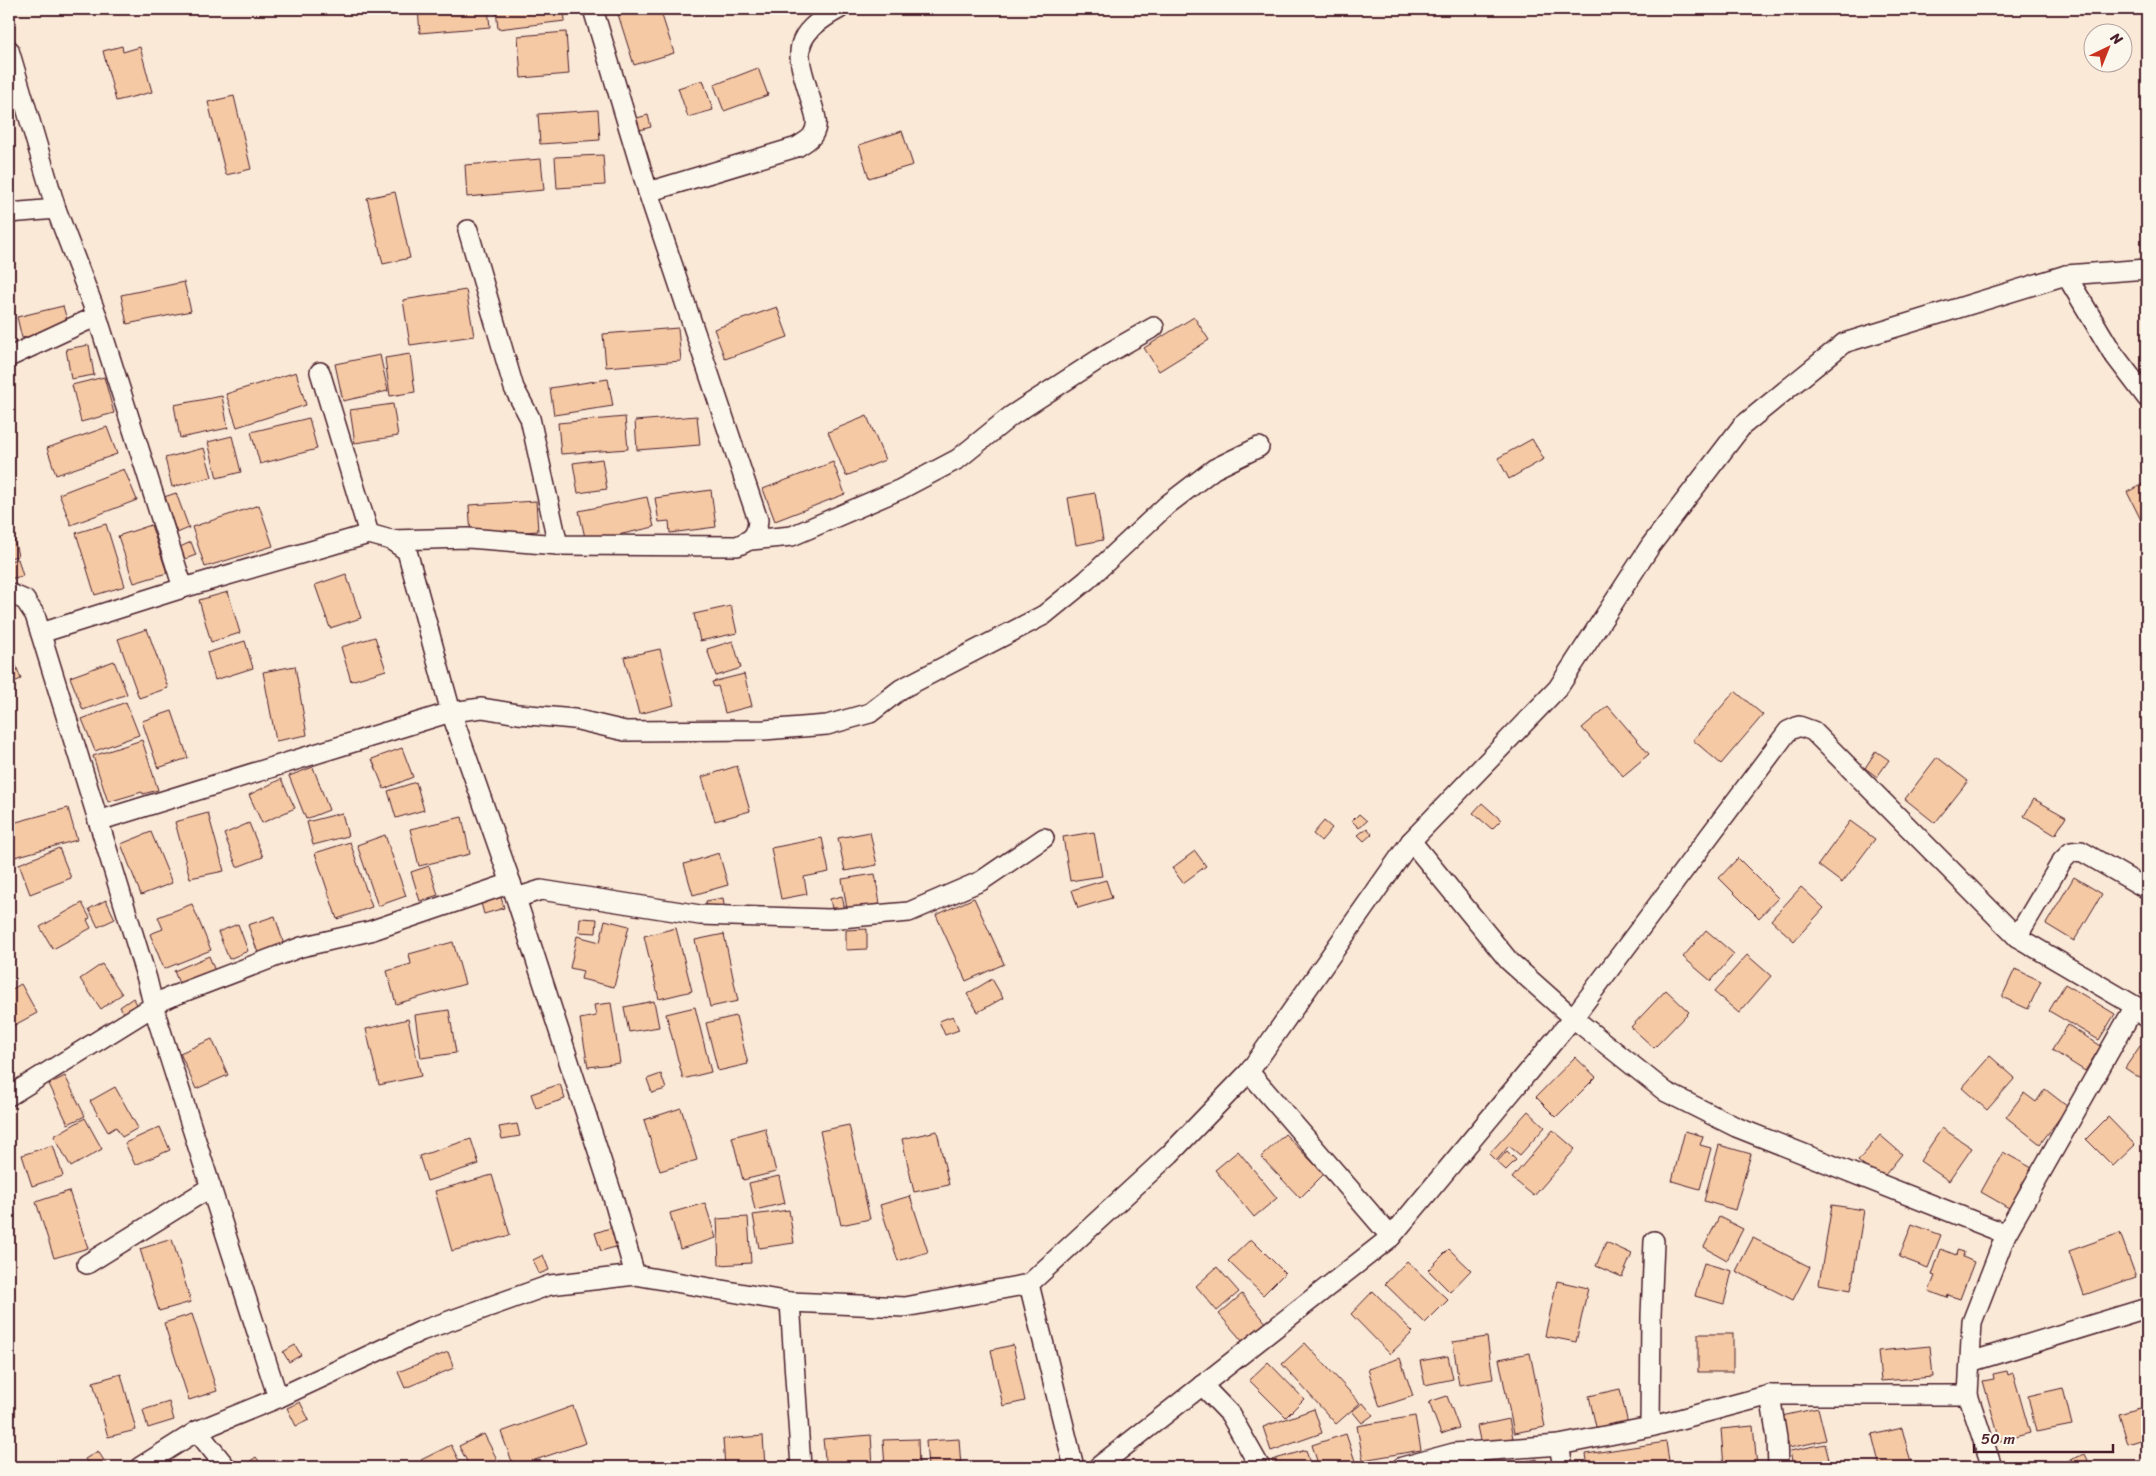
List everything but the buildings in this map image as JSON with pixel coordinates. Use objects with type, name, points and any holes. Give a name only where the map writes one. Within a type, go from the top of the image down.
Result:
[{"type":"street","points":[[593,9],[648,192],[758,520],[757,532],[751,540]]},
{"type":"street","points":[[648,192],[797,147],[812,136],[818,122],[800,64],[799,48],[805,35],[819,20],[839,9]]},
{"type":"street","points":[[9,50],[56,209],[97,316],[183,588]]},
{"type":"street","points":[[9,213],[56,209]]},
{"type":"street","points":[[468,230],[514,388],[530,418],[558,545]]},
{"type":"street","points":[[140,1467],[197,1431],[278,1398],[421,1331],[550,1285],[635,1275],[790,1302],[904,1307],[1030,1284],[1170,1154],[1249,1072],[1412,841],[1558,688],[1651,546],[1742,426],[1844,343],[2066,275],[2147,269]]},
{"type":"street","points":[[2066,275],[2112,352],[2147,398]]},
{"type":"street","points":[[9,357],[97,316]]},
{"type":"street","points":[[41,633],[183,588],[369,534],[391,540],[468,538],[558,545],[737,546],[751,540],[792,536],[901,489],[950,464],[1011,416],[1110,352],[1154,327]]},
{"type":"street","points":[[320,372],[369,534]]},
{"type":"street","points":[[98,821],[451,712],[482,708],[518,714],[574,719],[625,731],[764,730],[827,725],[870,713],[901,689],[1044,615],[1088,580],[1167,505],[1214,470],[1259,447]]},
{"type":"street","points":[[391,540],[407,551],[451,712],[514,891],[612,1194],[635,1275]]},
{"type":"street","points":[[9,594],[25,600],[35,615],[154,1004],[278,1398]]},
{"type":"street","points":[[1098,1467],[1391,1237],[1573,1018],[1788,731],[1799,726],[1813,731],[2017,937],[2141,1012],[2006,1234],[1972,1322],[1968,1395],[1992,1467]]},
{"type":"street","points":[[9,1096],[154,1004],[301,947],[370,931],[514,891],[541,890],[700,915],[829,919],[909,912],[981,881],[1044,838]]},
{"type":"street","points":[[1412,841],[1510,961],[1573,1018],[1666,1092],[1736,1127],[2006,1234]]},
{"type":"street","points":[[2017,937],[2062,861],[2071,852],[2081,851],[2147,889]]},
{"type":"street","points":[[1249,1072],[1391,1237]]},
{"type":"street","points":[[87,1264],[211,1187]]},
{"type":"street","points":[[1650,1427],[1654,1241]]},
{"type":"street","points":[[1030,1284],[1074,1467]]},
{"type":"street","points":[[790,1302],[801,1467]]},
{"type":"street","points":[[1970,1362],[2147,1308]]},
{"type":"street","points":[[1202,1385],[1230,1414],[1260,1467]]},
{"type":"street","points":[[1402,1467],[1559,1445],[1650,1427],[1770,1395],[1968,1395]]},
{"type":"street","points":[[1770,1395],[1777,1438],[1778,1467]]},
{"type":"street","points":[[197,1431],[226,1467]]},
{"type":"street","points":[[1559,1445],[1564,1467]]}]
